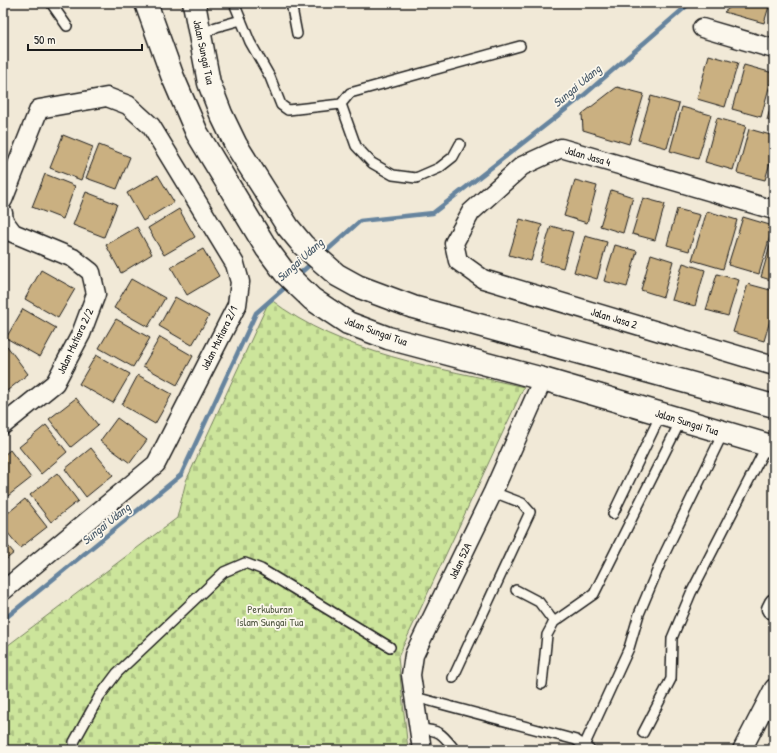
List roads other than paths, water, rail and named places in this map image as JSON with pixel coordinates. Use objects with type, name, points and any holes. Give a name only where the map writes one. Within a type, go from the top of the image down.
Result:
[{"type":"main road","name":"Jalan Sungai Tua","points":[[146,3],[172,76],[197,133],[267,249],[285,273],[312,299],[348,323],[388,338],[543,379],[770,446]]},
{"type":"main road","name":"Jalan Sungai Tua","points":[[194,3],[209,83],[236,145],[288,227],[303,244],[337,275],[357,286],[413,307],[774,406]]},
{"type":"street","points":[[702,28],[774,49]]},
{"type":"street","name":"Jalan Mutiara 2/1","points":[[3,200],[38,109],[107,97],[128,104],[151,126],[235,264],[240,282],[236,305],[156,464],[3,591]]},
{"type":"street","name":"Jalan Jasa 4","points":[[458,261],[454,243],[471,212],[522,166],[561,148],[774,210]]},
{"type":"street","name":"Jalan Mutiara 2/2","points":[[3,213],[4,221],[13,233],[73,258],[91,272],[96,294],[81,334],[55,383],[3,426]]},
{"type":"street","name":"Jalan Jasa 2","points":[[458,261],[483,279],[774,366]]},
{"type":"street","name":"Jalan 52A","points":[[422,750],[411,675],[414,655],[493,492],[543,379]]},
{"type":"street","points":[[742,750],[774,688]]},
{"type":"lane","points":[[51,3],[67,26]]},
{"type":"lane","points":[[234,3],[250,42],[270,77],[281,105],[288,110],[341,104],[350,93],[520,46]]},
{"type":"lane","points":[[291,3],[297,34]]},
{"type":"lane","points":[[200,36],[216,27],[241,20]]},
{"type":"lane","points":[[341,104],[356,146],[372,163],[393,175],[416,178],[439,168],[453,157],[460,144]]},
{"type":"lane","points":[[613,514],[671,417]]},
{"type":"lane","points":[[542,684],[547,635],[554,622],[594,594],[671,417]]},
{"type":"lane","points":[[415,697],[576,740],[587,748],[629,648],[639,614],[662,559],[723,433]]},
{"type":"lane","points":[[643,733],[672,679],[672,638],[691,593],[770,446]]},
{"type":"lane","points":[[453,678],[530,512],[522,503],[493,492]]},
{"type":"lane","points":[[74,750],[74,742],[99,697],[117,673],[224,572],[245,563],[261,569],[390,647]]},
{"type":"lane","points":[[516,590],[539,602],[554,622]]},
{"type":"lane","points":[[419,729],[435,730],[444,737],[455,750]]},
{"type":"waterway","name":"Sungai Udang","points":[[323,254],[360,221],[433,213],[583,96],[690,3]]},
{"type":"waterway","name":"Sungai Udang","points":[[297,276],[313,262]]},
{"type":"waterway","name":"Sungai Udang","points":[[3,620],[181,475],[256,313],[289,284]]},
{"type":"park label","name":"Perkuburan Islam Sungai Tua","points":[[270,615]]}]
